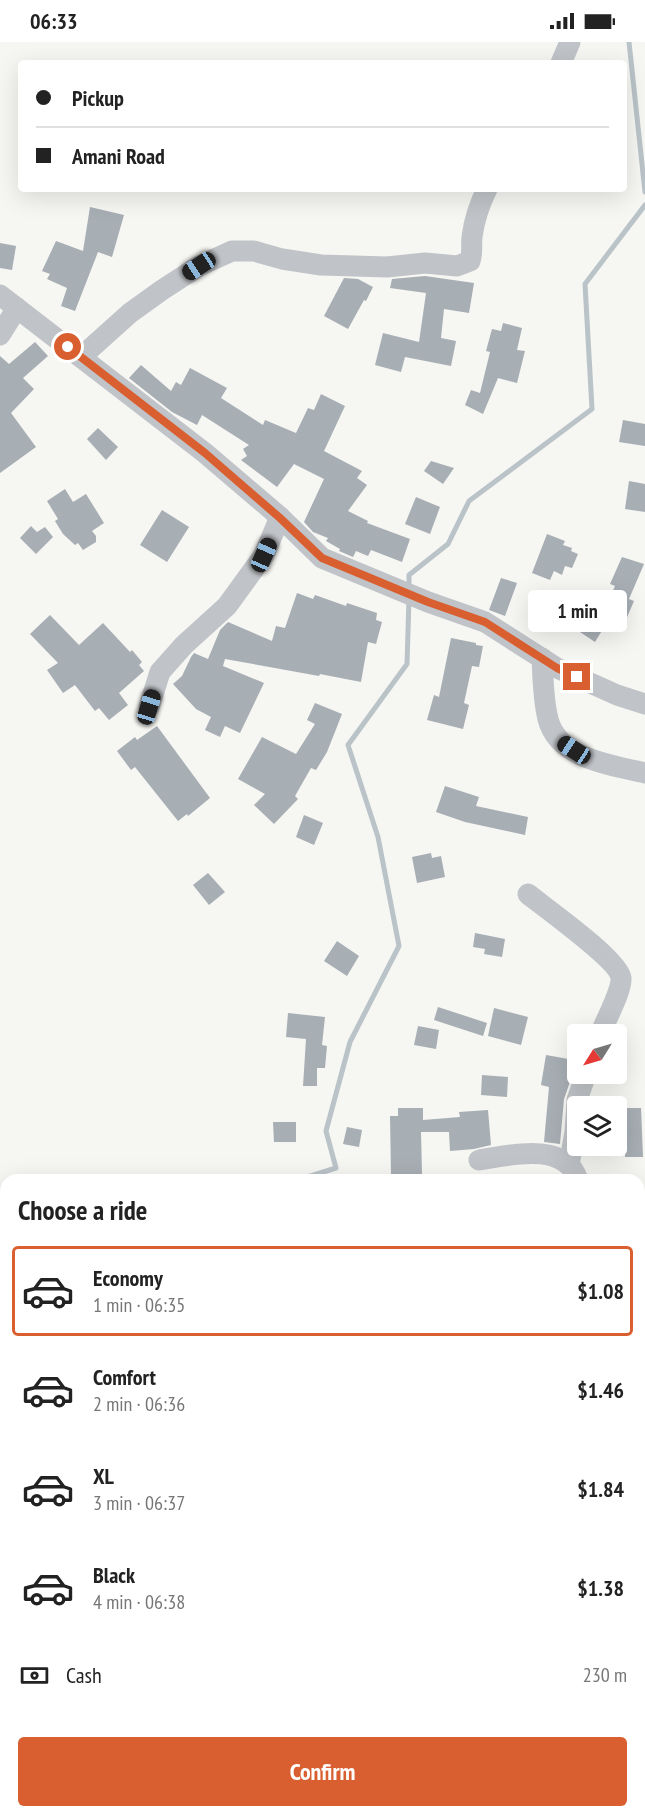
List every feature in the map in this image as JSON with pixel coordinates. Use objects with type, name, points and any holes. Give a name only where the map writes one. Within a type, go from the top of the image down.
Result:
[{"type":"street","points":[[562,60],[570,42]]},
{"type":"street","points":[[81,357],[130,313],[154,296],[199,266],[232,251],[254,251],[282,259],[321,265],[387,267],[425,263],[458,266],[470,261],[471,239],[485,192]]},
{"type":"street","points":[[0,335],[8,301],[205,453],[322,558],[428,602],[485,622],[557,668],[607,691],[645,704]]},
{"type":"street","points":[[149,707],[160,672],[184,645],[227,606],[264,555],[280,518]]},
{"type":"street","points":[[542,658],[548,720],[559,740],[589,760],[645,773]]},
{"type":"street","points":[[528,894],[598,949],[621,976],[619,988],[604,1024]]},
{"type":"street","points":[[573,1173],[577,1100],[583,1084]]},
{"type":"street","points":[[479,1160],[512,1154],[537,1153],[557,1158],[573,1173]]},
{"type":"building","points":[[90,207],[124,215],[112,257],[98,252],[75,311],[61,306],[67,288],[47,279],[50,274],[42,271],[56,241],[83,251]]},
{"type":"building","points":[[0,243],[16,246],[12,270],[0,268]]},
{"type":"building","points":[[425,276],[474,283],[469,313],[444,309],[441,338],[456,341],[451,366],[405,357],[401,372],[375,365],[383,333],[419,342],[426,293],[390,288],[392,279]]},
{"type":"building","points":[[344,278],[358,279],[373,287],[348,329],[324,316]]},
{"type":"building","points":[[503,323],[522,328],[517,350],[525,351],[517,383],[498,378],[483,414],[465,405],[471,390],[480,393],[490,352],[486,351],[492,329],[501,331]]},
{"type":"building","points":[[35,342],[48,356],[23,378],[34,389],[11,413],[36,447],[0,473],[0,356],[9,364]]},
{"type":"building","points":[[141,365],[171,391],[176,382],[181,385],[190,368],[227,388],[221,398],[263,425],[265,420],[296,433],[308,408],[314,410],[321,394],[345,406],[324,451],[362,471],[357,478],[367,485],[348,511],[368,521],[367,523],[410,539],[402,562],[371,550],[368,556],[356,551],[353,557],[339,551],[340,549],[326,541],[328,538],[313,532],[304,522],[324,479],[294,464],[277,487],[241,460],[247,456],[243,449],[249,445],[202,415],[197,425],[172,412],[129,378]]},
{"type":"building","points":[[623,420],[645,424],[645,446],[619,442]]},
{"type":"building","points":[[98,428],[118,447],[106,460],[87,439]]},
{"type":"building","points":[[431,461],[454,468],[443,484],[424,471]]},
{"type":"building","points":[[629,481],[645,484],[645,512],[625,509]]},
{"type":"building","points":[[65,489],[73,502],[86,494],[104,523],[92,531],[96,536],[96,542],[83,550],[78,543],[75,545],[63,534],[55,521],[58,519],[47,501]]},
{"type":"building","points":[[416,497],[440,507],[430,534],[405,524]]},
{"type":"building","points":[[162,510],[189,527],[167,562],[140,545]]},
{"type":"building","points":[[31,526],[37,532],[45,527],[53,537],[36,554],[20,538]]},
{"type":"building","points":[[547,534],[565,541],[563,545],[572,548],[571,551],[578,554],[572,568],[565,566],[562,575],[554,571],[550,580],[532,573]]},
{"type":"building","points":[[622,557],[644,564],[629,599],[634,601],[625,622],[604,612],[615,586],[610,584]]},
{"type":"building","points":[[501,578],[517,583],[505,616],[489,610]]},
{"type":"building","points":[[297,593],[313,599],[315,595],[346,606],[347,603],[377,613],[376,620],[382,622],[376,644],[368,642],[361,682],[225,659],[223,666],[264,683],[240,733],[225,726],[220,737],[205,730],[211,717],[196,709],[173,684],[182,676],[191,657],[194,653],[208,659],[220,630],[228,622],[272,641],[276,626],[285,628]]},
{"type":"building","points":[[581,609],[606,624],[595,642],[571,626]]},
{"type":"building","points":[[50,615],[79,645],[103,623],[142,662],[139,665],[144,671],[119,693],[128,705],[109,720],[99,708],[95,711],[75,685],[63,693],[47,670],[58,663],[30,634]]},
{"type":"building","points":[[451,638],[483,646],[479,667],[472,666],[464,703],[469,705],[463,729],[427,720],[434,695],[439,697]]},
{"type":"building","points":[[315,703],[342,714],[327,752],[316,770],[311,768],[295,796],[298,799],[274,824],[254,805],[265,794],[238,779],[262,737],[296,754],[315,724],[307,720]]},
{"type":"building","points":[[157,726],[210,798],[178,821],[135,767],[131,770],[117,751],[135,737],[137,740]]},
{"type":"building","points":[[445,786],[479,797],[476,806],[528,817],[525,835],[465,822],[436,812]]},
{"type":"building","points":[[304,815],[323,823],[314,845],[296,837]]},
{"type":"building","points":[[431,853],[432,858],[441,856],[445,877],[417,883],[412,857]]},
{"type":"building","points":[[208,873],[225,892],[209,905],[193,885]]},
{"type":"building","points":[[475,933],[505,939],[502,957],[484,954],[485,949],[473,947]]},
{"type":"building","points":[[337,941],[359,956],[347,976],[324,961]]},
{"type":"building","points":[[438,1007],[487,1023],[483,1036],[434,1020]]},
{"type":"building","points":[[494,1008],[528,1017],[521,1045],[488,1036]]},
{"type":"building","points":[[288,1013],[325,1017],[322,1045],[327,1046],[325,1068],[317,1068],[317,1086],[303,1086],[306,1039],[286,1037]]},
{"type":"building","points":[[418,1026],[439,1030],[436,1049],[414,1045]]},
{"type":"building","points":[[546,1055],[567,1059],[567,1084],[569,1084],[564,1099],[560,1144],[544,1142],[549,1087],[541,1085]]},
{"type":"building","points":[[482,1075],[508,1077],[507,1097],[481,1095]]},
{"type":"building","points":[[398,1108],[423,1108],[423,1120],[460,1117],[459,1112],[488,1110],[491,1145],[450,1151],[449,1132],[421,1132],[422,1174],[391,1174],[390,1116],[398,1116]]},
{"type":"building","points":[[627,1108],[641,1108],[643,1157],[625,1157],[627,1156]]},
{"type":"building","points":[[273,1122],[296,1122],[296,1142],[274,1142]]},
{"type":"building","points":[[347,1127],[362,1130],[359,1147],[343,1144]]},
{"type":"waterway","points":[[629,42],[645,192]]},
{"type":"waterway","points":[[409,589],[409,575],[448,544],[469,501],[592,409],[585,284],[645,205]]},
{"type":"waterway","points":[[317,1174],[336,1168],[326,1131],[350,1042],[399,946],[378,837],[348,745],[407,664],[409,599]]},
{"type":"route","points":[[68,347],[205,453],[322,558],[428,602],[485,622],[557,668],[577,677]]}]
